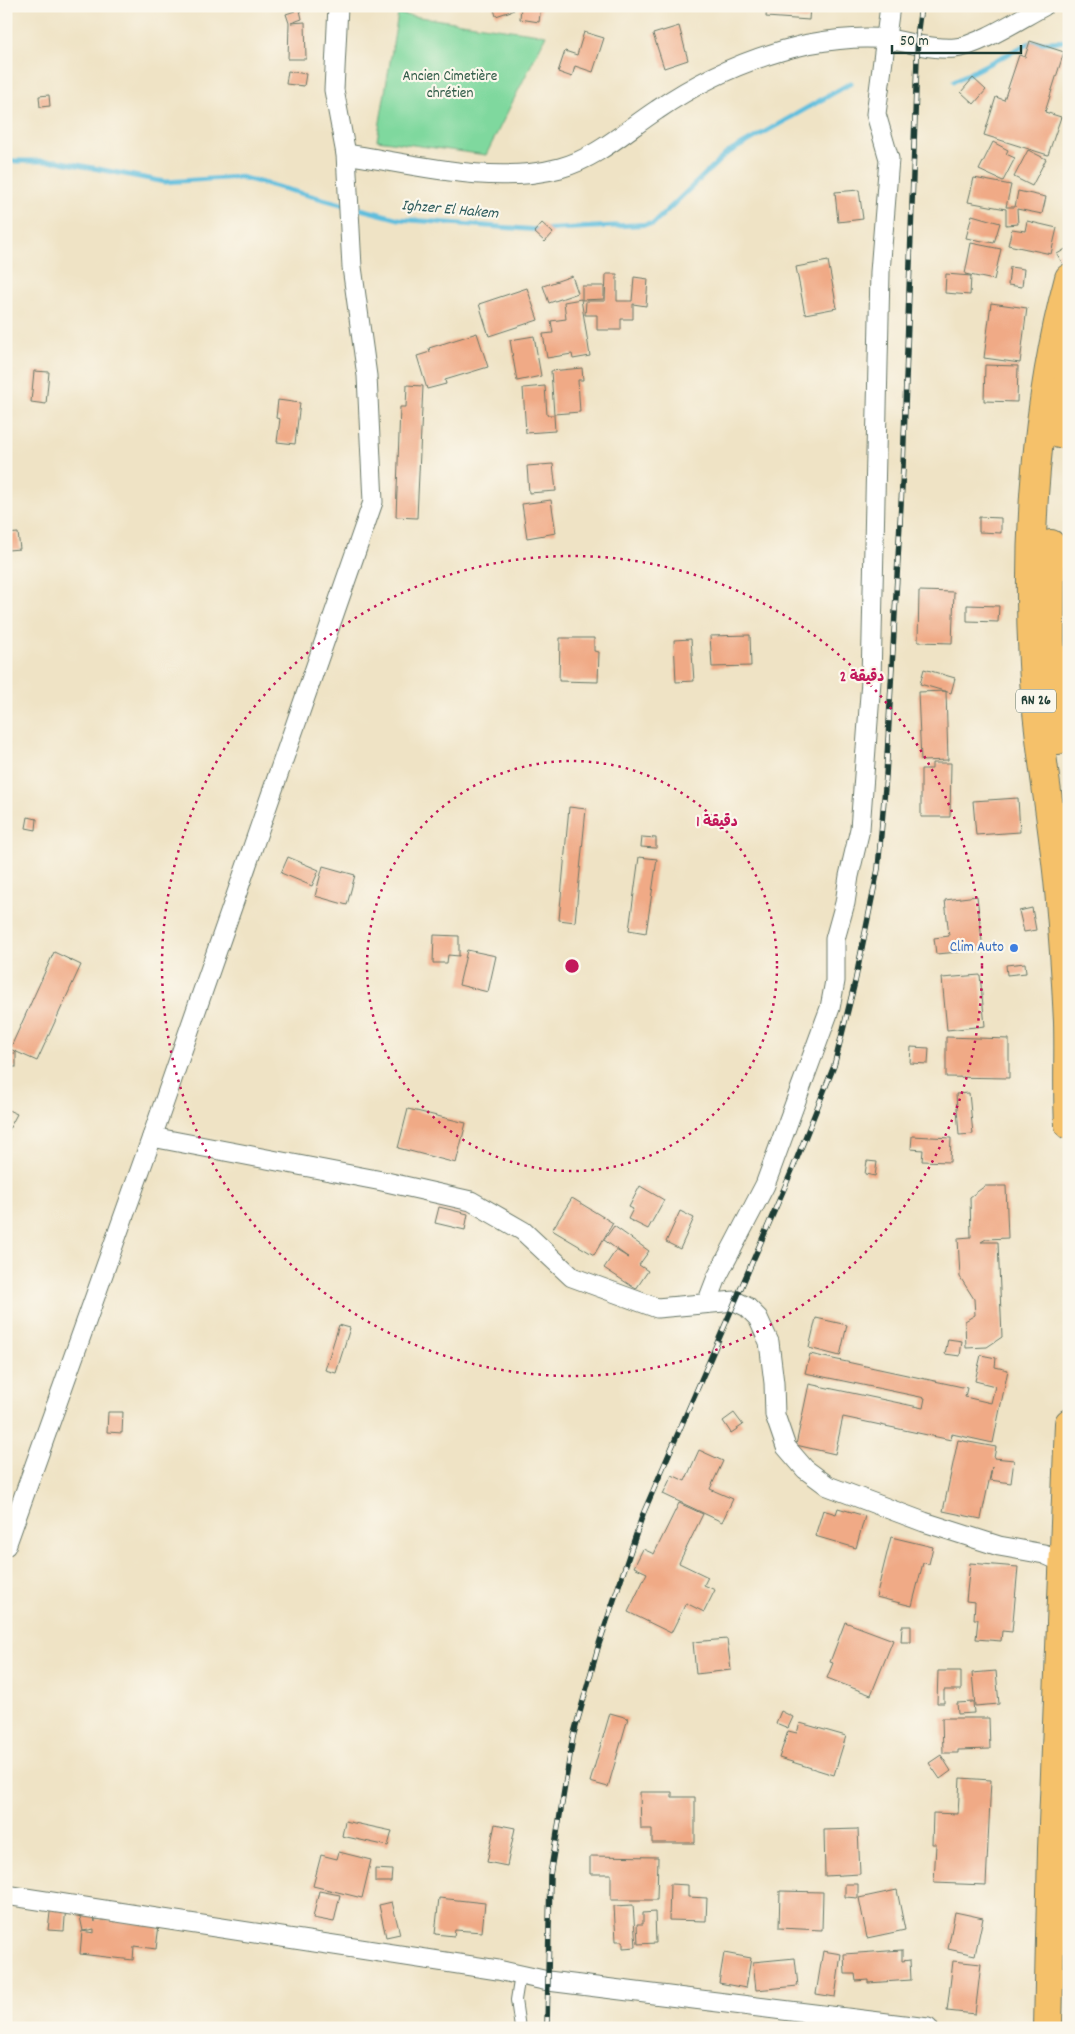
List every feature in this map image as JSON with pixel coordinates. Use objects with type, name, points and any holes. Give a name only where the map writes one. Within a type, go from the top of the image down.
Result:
[{"type":"main road","name":"RN 26","points":[[1069,278],[1053,354],[1041,430],[1034,518],[1031,602],[1033,665],[1039,740],[1059,888],[1068,1022],[1069,1124]]},
{"type":"main road","name":"RN 26","points":[[1069,375],[1057,448],[1051,535],[1050,640],[1058,734],[1069,819]]},
{"type":"main road","points":[[1048,2028],[1052,1849],[1066,1564],[1069,1423]]},
{"type":"street","points":[[6,1546],[152,1137],[373,502],[367,376],[352,267],[346,154],[334,90],[338,6]]},
{"type":"street","points":[[707,1303],[717,1277],[765,1185],[830,1008],[835,981],[835,939],[845,903],[848,876],[860,829],[871,681],[880,272],[889,160],[876,114],[890,6]]},
{"type":"street","points":[[346,154],[487,175],[522,175],[560,168],[584,160],[698,84],[743,64],[816,43],[849,38],[886,39],[943,48],[957,48],[971,43],[1044,6]]},
{"type":"street","points":[[152,1137],[471,1201],[523,1231],[572,1277],[657,1308],[735,1301],[747,1307],[758,1318],[769,1342],[774,1384],[775,1415],[786,1447],[813,1475],[828,1486],[940,1527],[999,1546],[1044,1554],[1066,1564]]},
{"type":"street","points":[[6,1895],[147,1915],[548,1981],[928,2028]]},
{"type":"lane","points":[[520,1975],[516,2000],[520,2028]]},
{"type":"green space","name":"Ancien Cimetière chrétien","points":[[398,14],[546,35],[486,155],[377,140]]},
{"type":"building","points":[[265,6],[299,6],[302,19],[291,23],[305,22],[306,59],[288,59],[289,23],[286,14],[295,11]]},
{"type":"building","points":[[493,6],[512,6],[514,10],[496,16]]},
{"type":"building","points":[[521,6],[541,6],[539,22],[520,19]]},
{"type":"building","points":[[767,6],[810,6],[809,20],[766,17]]},
{"type":"building","points":[[679,26],[688,60],[664,68],[653,34]]},
{"type":"building","points":[[584,32],[604,38],[593,72],[575,66],[572,77],[558,72],[565,51],[577,55]]},
{"type":"building","points":[[1030,41],[1064,52],[1045,112],[1061,117],[1048,155],[984,135],[996,97],[1004,100],[1019,55],[1025,57]]},
{"type":"building","points":[[288,71],[306,74],[304,86],[286,84]]},
{"type":"building","points":[[973,78],[986,90],[974,104],[961,92]]},
{"type":"building","points":[[49,95],[50,106],[40,107],[39,96]]},
{"type":"building","points":[[993,142],[1008,150],[1006,154],[1015,158],[1003,181],[979,170]]},
{"type":"building","points":[[1028,150],[1046,159],[1032,186],[1014,177]]},
{"type":"building","points":[[974,178],[1011,185],[1006,207],[1015,207],[1018,191],[1046,197],[1042,214],[1017,209],[1018,224],[1006,225],[1006,209],[968,202]]},
{"type":"building","points":[[859,190],[863,219],[838,222],[835,192]]},
{"type":"building","points":[[972,215],[1000,223],[994,243],[966,238]]},
{"type":"building","points":[[1027,221],[1057,228],[1051,254],[1008,245],[1012,229],[1025,231]]},
{"type":"building","points":[[542,223],[553,233],[545,242],[534,232]]},
{"type":"building","points":[[971,243],[1001,249],[994,280],[965,274]]},
{"type":"building","points":[[1069,247],[1069,269],[1067,271],[1057,254]]},
{"type":"building","points":[[828,261],[837,308],[805,314],[796,267]]},
{"type":"building","points":[[1010,267],[1024,269],[1022,287],[1008,285]]},
{"type":"building","points":[[606,274],[617,274],[617,301],[632,301],[634,277],[648,279],[646,306],[633,304],[633,319],[621,319],[621,330],[597,330],[597,315],[585,315],[586,301],[605,301]]},
{"type":"building","points":[[946,274],[971,276],[970,295],[945,293]]},
{"type":"building","points":[[572,276],[578,293],[549,303],[543,286]]},
{"type":"building","points":[[582,286],[604,286],[604,299],[582,300]]},
{"type":"building","points":[[527,288],[538,320],[489,336],[479,304]]},
{"type":"building","points":[[581,299],[590,356],[573,359],[572,354],[547,358],[543,334],[553,333],[551,321],[566,319],[564,302]]},
{"type":"building","points":[[991,303],[1027,308],[1020,363],[984,358]]},
{"type":"building","points":[[477,333],[488,367],[445,380],[446,384],[427,389],[417,356],[430,352],[429,348]]},
{"type":"building","points":[[534,336],[541,376],[517,381],[510,340]]},
{"type":"building","points":[[985,365],[1018,366],[1017,402],[984,401]]},
{"type":"building","points":[[582,368],[583,380],[578,380],[580,412],[554,414],[551,371]]},
{"type":"building","points":[[34,371],[49,372],[46,404],[31,402]]},
{"type":"building","points":[[407,385],[423,386],[417,518],[396,517],[400,407],[406,407]]},
{"type":"building","points":[[545,386],[547,415],[554,415],[555,431],[526,433],[523,388]]},
{"type":"building","points":[[278,400],[300,403],[295,444],[277,442],[280,419],[276,418]]},
{"type":"building","points":[[553,464],[556,491],[529,493],[527,466]]},
{"type":"building","points":[[551,500],[556,533],[527,538],[522,504]]},
{"type":"building","points":[[979,517],[1001,518],[1001,533],[979,532]]},
{"type":"building","points":[[18,533],[20,549],[8,550],[6,534]]},
{"type":"building","points":[[919,591],[954,592],[952,643],[918,642]]},
{"type":"building","points":[[967,605],[999,606],[998,622],[967,621]]},
{"type":"building","points":[[750,635],[751,666],[712,667],[710,636]]},
{"type":"building","points":[[560,638],[594,638],[594,651],[599,652],[598,682],[559,681]]},
{"type":"building","points":[[691,639],[694,681],[676,682],[674,640]]},
{"type":"building","points":[[924,669],[955,678],[951,693],[920,684]]},
{"type":"building","points":[[946,691],[948,760],[921,761],[918,692]]},
{"type":"building","points":[[932,763],[951,763],[950,817],[921,817],[921,769],[932,769]]},
{"type":"building","points":[[1018,798],[1020,832],[976,835],[973,801]]},
{"type":"building","points":[[569,807],[586,809],[575,922],[559,920]]},
{"type":"building","points":[[28,817],[37,819],[36,830],[26,828]]},
{"type":"building","points":[[642,837],[656,838],[656,848],[641,847]]},
{"type":"building","points":[[288,857],[319,870],[312,886],[281,873]]},
{"type":"building","points":[[639,857],[657,859],[646,933],[629,930]]},
{"type":"building","points":[[323,866],[355,875],[347,905],[315,896]]},
{"type":"building","points":[[977,896],[983,950],[936,954],[934,938],[949,936],[945,900]]},
{"type":"building","points":[[1032,908],[1036,930],[1024,932],[1019,911]]},
{"type":"building","points":[[434,935],[459,936],[459,956],[448,955],[447,963],[433,963]]},
{"type":"building","points":[[467,950],[496,956],[488,992],[459,985]]},
{"type":"building","points":[[54,952],[81,965],[37,1061],[10,1049]]},
{"type":"building","points":[[1025,963],[1026,973],[1007,975],[1006,965]]},
{"type":"building","points":[[980,975],[985,1026],[947,1030],[942,978]]},
{"type":"building","points":[[946,1037],[1009,1039],[1009,1078],[946,1077]]},
{"type":"building","points":[[911,1047],[929,1048],[928,1064],[910,1063]]},
{"type":"building","points":[[6,1053],[16,1053],[16,1067],[6,1067]]},
{"type":"building","points":[[969,1093],[973,1134],[959,1135],[956,1094]]},
{"type":"building","points":[[6,1109],[17,1114],[6,1135]]},
{"type":"building","points":[[408,1109],[466,1123],[456,1163],[398,1148]]},
{"type":"building","points":[[912,1136],[951,1138],[950,1162],[922,1161],[923,1150],[911,1149]]},
{"type":"building","points":[[867,1161],[877,1162],[875,1176],[865,1174]]},
{"type":"building","points":[[640,1186],[664,1200],[648,1229],[628,1219],[633,1209],[629,1207]]},
{"type":"building","points":[[985,1186],[1006,1186],[1008,1238],[986,1239],[981,1242],[998,1242],[1002,1337],[987,1347],[966,1348],[965,1321],[975,1315],[974,1299],[960,1277],[958,1238],[971,1237],[970,1197]]},
{"type":"building","points":[[572,1198],[613,1223],[594,1255],[552,1230]]},
{"type":"building","points":[[439,1207],[468,1214],[465,1230],[435,1223]]},
{"type":"building","points":[[680,1211],[694,1218],[680,1249],[666,1242]]},
{"type":"building","points":[[614,1226],[649,1251],[639,1265],[648,1271],[636,1289],[604,1268],[616,1250],[629,1258],[604,1240]]},
{"type":"building","points":[[816,1318],[847,1325],[840,1356],[809,1348]]},
{"type":"building","points":[[339,1325],[350,1328],[336,1373],[325,1370]]},
{"type":"building","points":[[948,1339],[962,1341],[960,1356],[945,1354]]},
{"type":"building","points":[[810,1354],[967,1388],[965,1397],[991,1403],[995,1386],[975,1381],[981,1355],[996,1358],[995,1367],[1008,1370],[993,1443],[952,1434],[951,1440],[843,1417],[835,1454],[796,1445],[809,1384],[923,1408],[925,1398],[805,1373]]},
{"type":"building","points":[[108,1412],[123,1412],[122,1433],[107,1432]]},
{"type":"building","points":[[734,1413],[743,1425],[731,1433],[723,1421]]},
{"type":"building","points":[[958,1440],[996,1447],[994,1458],[1014,1460],[1011,1483],[990,1480],[992,1467],[981,1519],[943,1511]]},
{"type":"building","points":[[699,1450],[723,1461],[710,1489],[733,1499],[722,1522],[663,1494],[672,1475],[685,1481]]},
{"type":"building","points":[[679,1503],[703,1514],[679,1563],[708,1577],[704,1585],[715,1590],[704,1612],[686,1603],[671,1633],[628,1612],[647,1573],[634,1567],[643,1549],[654,1554]]},
{"type":"building","points":[[838,1508],[865,1516],[856,1548],[815,1536],[823,1510],[836,1514]]},
{"type":"building","points":[[891,1537],[933,1547],[929,1564],[923,1563],[912,1606],[876,1597]]},
{"type":"building","points":[[970,1563],[1018,1567],[1012,1632],[1002,1631],[1001,1641],[976,1639],[978,1619],[974,1619],[975,1602],[966,1601]]},
{"type":"building","points":[[845,1622],[893,1640],[871,1695],[827,1678],[833,1663],[830,1662]]},
{"type":"building","points":[[902,1626],[911,1626],[911,1642],[901,1642]]},
{"type":"building","points":[[727,1639],[731,1670],[696,1674],[693,1642]]},
{"type":"building","points":[[938,1671],[961,1671],[961,1690],[944,1690],[944,1703],[937,1703]]},
{"type":"building","points":[[996,1671],[999,1704],[975,1706],[972,1673]]},
{"type":"building","points":[[973,1702],[974,1713],[958,1714],[957,1703]]},
{"type":"building","points":[[781,1711],[793,1717],[788,1728],[776,1723]]},
{"type":"building","points":[[610,1713],[628,1718],[608,1787],[590,1782]]},
{"type":"building","points":[[942,1718],[989,1718],[990,1749],[958,1750],[958,1753],[943,1753]]},
{"type":"building","points":[[800,1723],[846,1736],[834,1775],[779,1758],[788,1731],[797,1733]]},
{"type":"building","points":[[941,1755],[951,1771],[940,1779],[929,1763]]},
{"type":"building","points":[[960,1778],[991,1780],[986,1885],[934,1883],[936,1844],[932,1844],[933,1813],[958,1814]]},
{"type":"building","points":[[640,1792],[672,1792],[672,1797],[695,1797],[695,1843],[652,1843],[652,1829],[641,1829]]},
{"type":"building","points":[[345,1821],[392,1831],[388,1846],[342,1836]]},
{"type":"building","points":[[495,1824],[515,1828],[507,1866],[487,1862]]},
{"type":"building","points":[[858,1829],[860,1874],[825,1876],[824,1830]]},
{"type":"building","points":[[339,1852],[371,1860],[362,1898],[313,1886],[321,1855],[337,1859]]},
{"type":"building","points":[[590,1856],[658,1857],[657,1900],[611,1900],[611,1874],[590,1874]]},
{"type":"building","points":[[375,1869],[392,1870],[391,1882],[375,1882]]},
{"type":"building","points":[[670,1884],[688,1885],[688,1897],[707,1898],[706,1921],[669,1920]]},
{"type":"building","points":[[845,1884],[858,1884],[858,1898],[845,1897]]},
{"type":"building","points":[[897,1890],[905,1930],[867,1938],[859,1898]]},
{"type":"building","points":[[319,1891],[340,1895],[334,1922],[313,1918]]},
{"type":"building","points":[[780,1891],[823,1892],[822,1930],[779,1928]]},
{"type":"building","points":[[439,1898],[485,1903],[482,1932],[455,1930],[454,1936],[435,1934]]},
{"type":"building","points":[[392,1902],[400,1934],[386,1937],[379,1905]]},
{"type":"building","points":[[51,1904],[66,1905],[64,1931],[48,1930]]},
{"type":"building","points":[[633,1905],[636,1947],[623,1948],[623,1941],[616,1941],[614,1906]]},
{"type":"building","points":[[92,1910],[95,1922],[95,1919],[159,1925],[156,1949],[134,1946],[133,1960],[80,1954],[82,1931],[94,1933],[94,1929],[83,1931],[79,1912]]},
{"type":"building","points":[[655,1912],[656,1943],[638,1944],[637,1924],[643,1924],[643,1913]]},
{"type":"building","points":[[955,1912],[983,1918],[975,1955],[948,1949]]},
{"type":"building","points":[[902,1950],[902,1961],[910,1960],[911,1980],[868,1983],[868,1980],[856,1981],[855,1974],[845,1974],[844,1954]]},
{"type":"building","points":[[823,1951],[841,1954],[835,1997],[816,1994]]},
{"type":"building","points":[[724,1953],[751,1958],[746,1988],[719,1983]]},
{"type":"building","points":[[795,1958],[798,1986],[756,1990],[753,1962]]},
{"type":"building","points":[[953,1961],[981,1964],[975,2014],[947,2011]]},
{"type":"waterway","name":"Ighzer El Hakem","points":[[954,81],[1030,43],[1069,41]]},
{"type":"waterway","name":"Ighzer El Hakem","points":[[353,207],[399,219],[538,230],[653,224],[726,154],[851,83]]},
{"type":"waterway","name":"Ighzer El Hakem","points":[[6,161],[57,161],[165,182],[240,177],[345,205]]},
{"type":"railway","points":[[547,2028],[550,1875],[573,1737],[599,1644],[643,1514],[793,1168],[834,1066],[855,982],[878,869],[886,776],[903,468],[918,29],[921,6]]},
{"type":"place","name":"Clim Auto","points":[[1014,948]]}]
